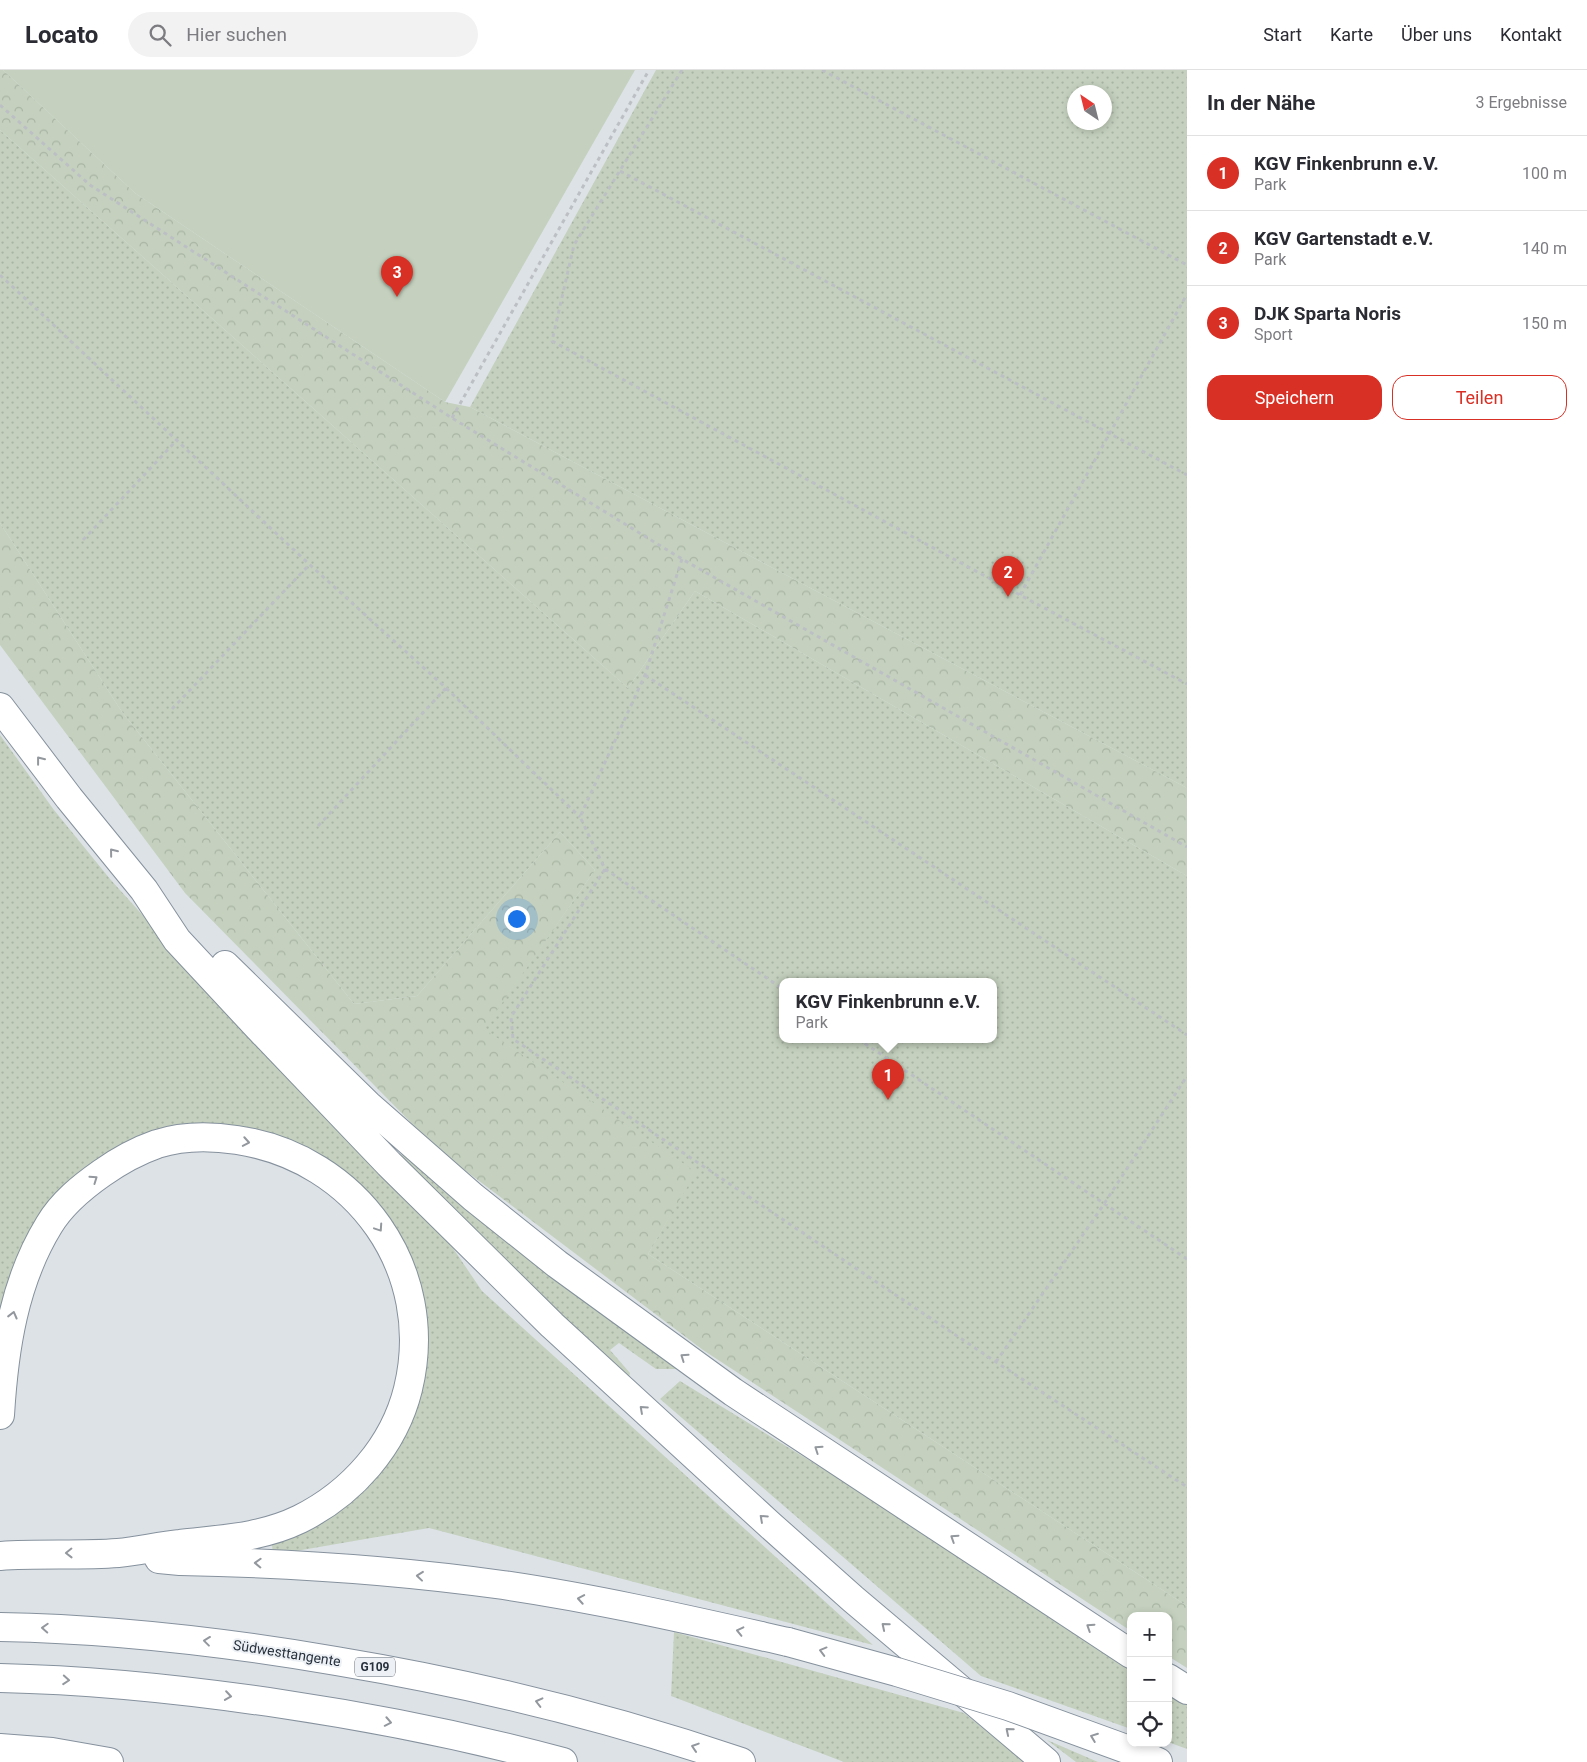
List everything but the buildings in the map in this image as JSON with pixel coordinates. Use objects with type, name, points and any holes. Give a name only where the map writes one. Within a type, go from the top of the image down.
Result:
[{"type":"highway","points":[[0,707],[69,798],[144,890],[177,940],[396,1171],[552,1325],[853,1599],[1046,1762]]},
{"type":"highway","points":[[144,890],[193,930],[277,1017],[368,1105],[473,1197],[557,1264],[733,1392],[1127,1651]]},
{"type":"highway","points":[[0,1415],[10,1326],[20,1290],[34,1253],[50,1223],[67,1202],[87,1184],[124,1158],[160,1143],[195,1137],[224,1138],[251,1142],[274,1149],[306,1163],[331,1178],[353,1196],[372,1217],[388,1240],[409,1290],[414,1322],[415,1350],[411,1378],[397,1424],[376,1457],[356,1480],[301,1519],[244,1538],[179,1544],[118,1553],[0,1556]]},
{"type":"highway","points":[[118,1553],[180,1562],[333,1567],[503,1585],[608,1603],[788,1642],[897,1672],[1008,1706],[1149,1758]]},
{"type":"highway","name":"Südwesttangente","points":[[0,1627],[102,1631],[180,1638],[257,1648],[380,1668],[491,1690],[669,1739],[741,1762]]},
{"type":"highway","points":[[0,1678],[121,1684],[220,1695],[385,1721],[493,1744],[563,1762]]},
{"type":"highway","points":[[1172,1681],[1187,1690]]},
{"type":"highway","points":[[0,1748],[52,1752],[109,1762]]},
{"type":"path","points":[[452,418],[649,70]]},
{"type":"path","points":[[682,70],[574,244],[552,341],[1020,596],[1187,684]]},
{"type":"path","points":[[822,70],[1187,265]]},
{"type":"path","points":[[0,105],[90,185],[452,418],[682,559],[1187,847]]},
{"type":"path","points":[[620,171],[1187,475]]},
{"type":"path","points":[[0,275],[176,441],[446,688],[580,817],[605,869],[779,986]]},
{"type":"path","points":[[1020,596],[1187,294]]},
{"type":"path","points":[[83,540],[176,441]]},
{"type":"path","points":[[580,817],[645,675],[682,559]]},
{"type":"path","points":[[172,709],[310,564]]},
{"type":"path","points":[[645,675],[1187,1035]]},
{"type":"path","points":[[318,826],[446,688]]},
{"type":"path","points":[[605,869],[510,1017],[513,1039],[996,1362],[1187,1487]]},
{"type":"path","points":[[864,1043],[1187,1259]]},
{"type":"path","points":[[996,1362],[1104,1204],[1187,1076]]},
{"type":"green space","points":[[0,70],[3,70],[135,193],[445,402],[470,407],[1187,788],[1187,876],[695,591],[628,688],[0,130]]},
{"type":"green space","points":[[3,70],[635,70],[445,402],[135,193]]},
{"type":"green space","points":[[656,70],[1187,70],[1187,788],[470,407]]},
{"type":"green space","points":[[0,130],[628,688],[695,591],[1187,876],[1187,1606],[648,1254],[695,1172],[483,1029],[595,870],[560,832],[417,996],[354,1004],[122,712],[0,523]]},
{"type":"green space","points":[[0,523],[122,712],[354,1004],[417,996],[560,832],[595,870],[484,1029],[696,1172],[648,1254],[1187,1606],[1187,1668],[1172,1659],[1172,1612],[1127,1612],[1127,1628],[703,1350],[438,1150],[185,893],[0,645]]},
{"type":"green space","points":[[0,735],[54,810],[110,879],[269,1055],[444,1235],[482,1291],[873,1645],[429,1528],[273,1555],[272,1545],[310,1530],[340,1511],[366,1490],[387,1464],[404,1437],[415,1410],[426,1352],[426,1319],[420,1289],[318,1157],[148,1140],[132,1141],[121,1146],[98,1159],[76,1177],[45,1210],[32,1228],[12,1268],[0,1313]]},
{"type":"green space","points":[[403,1153],[679,1369],[656,1369],[619,1343],[610,1350],[630,1373],[628,1382],[397,1159]]},
{"type":"green space","points":[[680,1381],[921,1529],[1127,1665],[1127,1728],[981,1676],[660,1399]]},
{"type":"green space","points":[[674,1632],[964,1713],[1025,1762],[844,1762],[671,1696]]},
{"type":"green space","points":[[1172,1696],[1187,1705],[1187,1749],[1172,1743]]},
{"type":"green space","points":[[1047,1740],[1098,1762],[1076,1762]]},
{"type":"place","name":"DJK Sparta Noris","points":[[397,297]]},
{"type":"place","name":"KGV Gartenstadt e.V.","points":[[1008,597]]},
{"type":"place","name":"KGV Finkenbrunn e.V.","points":[[888,1100]]}]
